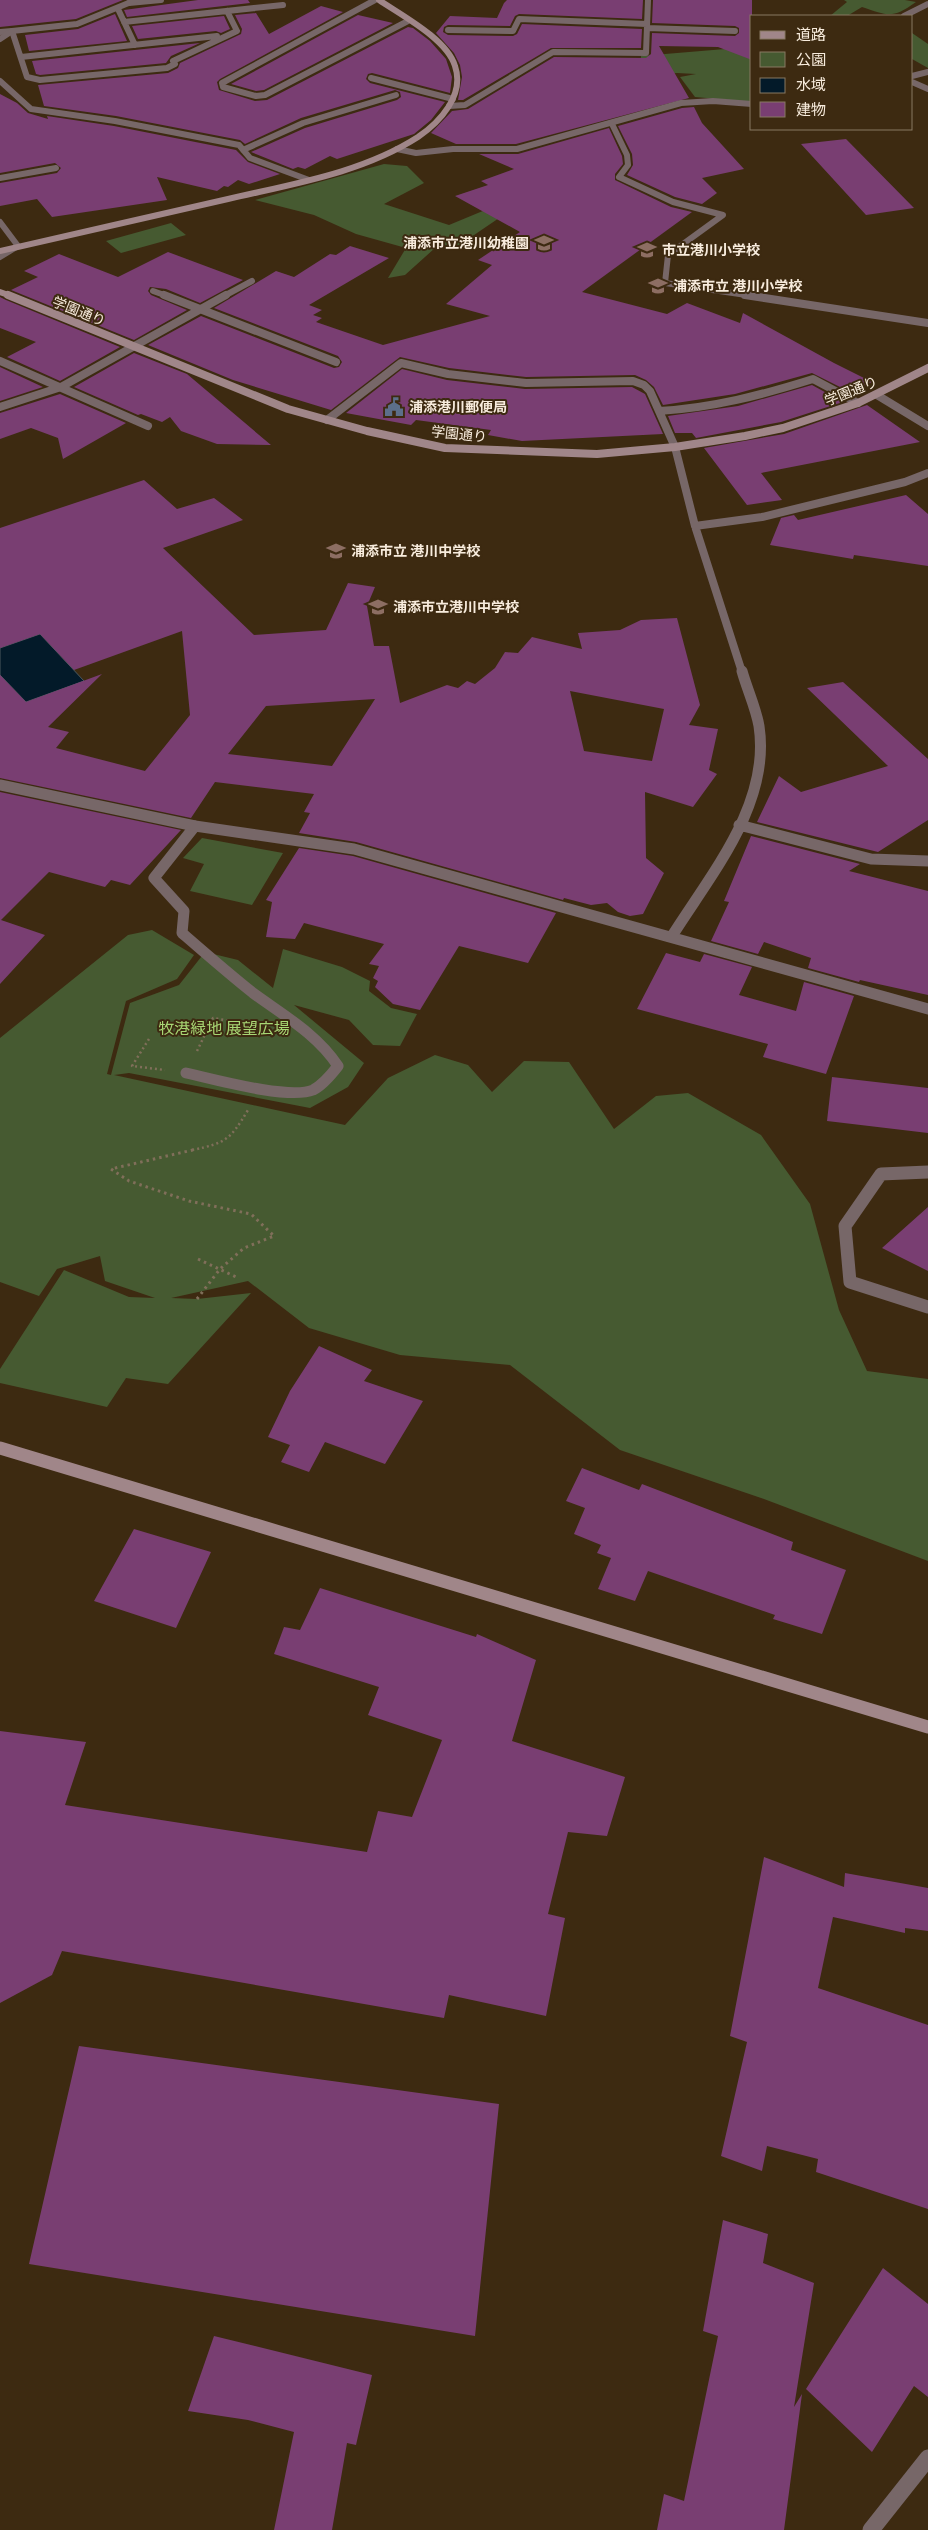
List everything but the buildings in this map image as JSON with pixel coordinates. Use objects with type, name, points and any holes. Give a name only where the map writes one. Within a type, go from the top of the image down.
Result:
[{"type":"street","points":[[0,32],[77,24],[132,2],[161,0]]},
{"type":"street","points":[[0,251],[309,180],[356,166],[397,149],[424,132],[444,114],[453,99],[458,79],[454,62],[443,47],[408,21],[377,0],[222,83],[224,87],[256,96],[265,95],[408,21]]},
{"type":"street","points":[[449,106],[464,105],[506,82],[553,52],[646,53],[648,0]]},
{"type":"street","points":[[906,15],[928,4]]},
{"type":"street","points":[[124,22],[283,5]]},
{"type":"street","points":[[118,9],[135,45]]},
{"type":"street","points":[[12,31],[27,77],[40,80],[167,68],[175,64],[173,61],[237,31],[227,11]]},
{"type":"street","points":[[448,30],[513,31],[519,19],[735,31]]},
{"type":"street","points":[[0,39],[12,31]]},
{"type":"street","points":[[21,57],[228,35]]},
{"type":"street","points":[[913,76],[928,72]]},
{"type":"street","points":[[371,78],[453,99]]},
{"type":"street","points":[[0,81],[13,93],[19,103],[31,109],[115,121],[239,145],[250,158],[309,180]]},
{"type":"street","points":[[913,82],[928,89]]},
{"type":"street","points":[[243,150],[304,124],[396,95]]},
{"type":"street","points":[[397,149],[416,153],[453,149],[524,148],[669,106],[689,102],[750,104]]},
{"type":"street","points":[[612,124],[628,166],[618,177],[673,202],[723,215],[668,255],[665,283],[928,323]]},
{"type":"street","points":[[0,178],[56,168]]},
{"type":"street","points":[[0,222],[18,246]]},
{"type":"street","points":[[0,246],[18,246]]},
{"type":"street","points":[[0,257],[18,246]]},
{"type":"street","points":[[0,407],[61,387],[252,281]]},
{"type":"street","points":[[153,291],[336,362]]},
{"type":"street","name":"学園通り","points":[[0,292],[288,409],[446,448],[596,454],[675,447],[783,428],[858,403],[928,368]]},
{"type":"street","points":[[0,361],[148,426]]},
{"type":"street","points":[[327,420],[402,363],[448,374],[526,382],[633,381],[644,385],[650,391],[675,447],[695,526],[759,725],[761,752],[756,785],[739,825],[672,936]]},
{"type":"street","points":[[659,412],[689,410],[751,399],[813,378],[858,403]]},
{"type":"street","points":[[877,395],[928,426]]},
{"type":"street","points":[[695,526],[762,517],[905,482],[928,473]]},
{"type":"street","points":[[0,785],[195,826],[354,849],[928,1008]]},
{"type":"street","points":[[739,825],[871,859],[928,861]]},
{"type":"street","points":[[186,1073],[285,1091],[310,1092],[326,1081],[338,1066],[333,1055],[312,1036],[250,990],[182,933],[184,911],[154,878],[195,826]]},
{"type":"street","points":[[928,1172],[881,1174],[845,1226],[850,1282],[928,1307]]},
{"type":"street","points":[[0,1448],[928,1727]]},
{"type":"street","points":[[871,2530],[928,2458]]},
{"type":"path","points":[[149,1039],[132,1066],[186,1073],[213,1018]]},
{"type":"path","points":[[197,1299],[220,1269],[244,1248],[274,1236],[251,1214],[180,1198],[128,1181],[111,1169],[220,1144],[235,1132],[251,1105]]},
{"type":"path","points":[[198,1260],[236,1277]]},
{"type":"green space","points":[[844,0],[905,0],[916,2],[901,11],[890,14],[862,7],[849,15],[831,15],[847,2]]},
{"type":"green space","points":[[913,34],[928,44],[928,68],[913,60]]},
{"type":"green space","points":[[737,48],[750,51],[750,102],[695,97],[680,77],[696,74],[677,73],[640,77],[641,56]]},
{"type":"green space","points":[[384,164],[407,166],[424,183],[384,204],[449,225],[490,208],[505,214],[452,250],[435,248],[405,275],[388,278],[406,248],[356,234],[314,215],[255,200]]},
{"type":"green space","points":[[171,223],[186,235],[121,253],[106,241]]},
{"type":"green space","points":[[202,838],[283,853],[252,905],[190,891],[204,864],[183,858]]},
{"type":"green space","name":"牧港緑地 展望広場","points":[[152,930],[194,955],[177,979],[126,1001],[107,1074],[111,1075],[130,1003],[179,985],[205,952],[238,960],[273,988],[283,949],[342,967],[370,981],[369,991],[391,1008],[417,1014],[400,1046],[373,1045],[349,1020],[294,1005],[364,1063],[348,1087],[310,1108],[129,1073],[114,1075],[345,1125],[388,1078],[435,1055],[468,1065],[492,1092],[524,1061],[569,1062],[614,1129],[656,1096],[688,1093],[761,1135],[810,1204],[839,1310],[867,1371],[928,1379],[928,1561],[764,1499],[620,1450],[510,1365],[400,1355],[309,1328],[248,1281],[171,1298],[197,1299],[251,1293],[168,1384],[126,1378],[107,1407],[0,1383],[0,1369],[64,1270],[129,1297],[155,1298],[105,1281],[100,1256],[57,1269],[39,1296],[0,1282],[0,1038],[128,935]]},
{"type":"water","points":[[40,634],[84,681],[26,702],[0,675],[0,648]]},
{"type":"place","name":"浦添市立港川幼稚園","points":[[544,243]]},
{"type":"place","name":"市立港川小学校","points":[[647,250]]},
{"type":"place","name":"浦添市立 港川小学校","points":[[658,286]]},
{"type":"place","name":"浦添港川郵便局","points":[[394,407]]},
{"type":"place","name":"浦添市立 港川中学校","points":[[336,551]]},
{"type":"place","name":"浦添市立港川中学校","points":[[378,607]]}]
